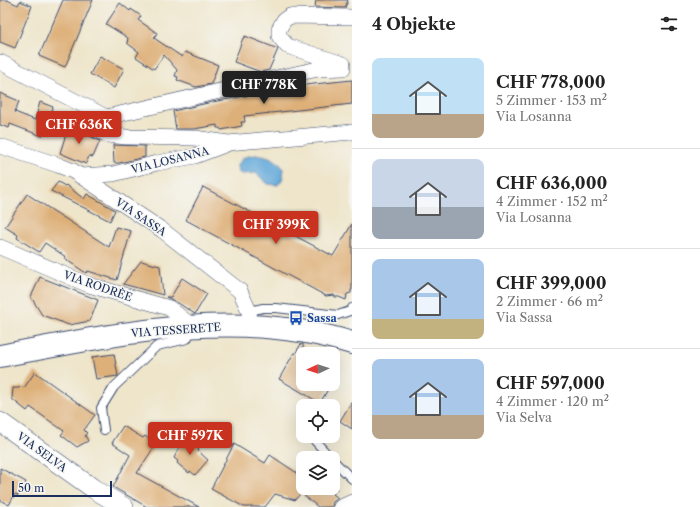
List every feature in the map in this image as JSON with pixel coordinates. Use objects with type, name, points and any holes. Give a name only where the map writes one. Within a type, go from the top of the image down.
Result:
[{"type":"main road","name":"VIA TESSERETE","points":[[0,356],[117,334],[193,327],[250,318],[279,327],[312,333],[352,343]]},
{"type":"street","name":"VIA LOSANNA","points":[[228,143],[195,138],[126,137],[108,135],[95,130],[95,125],[97,121],[149,107],[281,77],[318,70],[343,68],[343,64],[287,46],[279,36],[279,29],[284,20],[290,16],[352,17]]},
{"type":"street","points":[[0,62],[108,118]]},
{"type":"street","points":[[228,143],[352,132]]},
{"type":"street","name":"VIA LOSANNA","points":[[80,176],[112,174],[157,163],[195,156],[228,143]]},
{"type":"street","name":"VIA SASSA","points":[[0,146],[58,165],[80,176],[162,230],[240,291],[250,318]]},
{"type":"street","name":"VIA RODRÈE","points":[[0,248],[89,285],[169,308],[193,327]]},
{"type":"street","name":"VIA SELVA","points":[[0,422],[94,489],[124,507]]},
{"type":"street","points":[[341,507],[352,502]]},
{"type":"lane","points":[[250,318],[263,308],[276,308],[338,315],[351,311]]},
{"type":"lane","points":[[104,430],[101,408],[114,387],[157,346],[187,339],[193,327]]},
{"type":"lane","points":[[317,443],[324,451]]},
{"type":"lane","points":[[340,467],[352,479]]},
{"type":"water","points":[[262,155],[273,159],[281,166],[284,174],[278,185],[268,184],[256,173],[242,174],[238,172],[237,166],[241,160],[251,156]]},
{"type":"building","points":[[0,0],[7,0],[18,5],[20,1],[32,6],[15,48],[0,42]]},
{"type":"building","points":[[63,0],[93,0],[65,67],[39,56]]},
{"type":"building","points":[[316,0],[348,0],[345,8],[315,7]]},
{"type":"building","points":[[120,3],[130,11],[131,9],[141,16],[138,20],[157,33],[154,38],[182,57],[185,52],[218,65],[211,84],[196,87],[177,80],[178,77],[175,76],[177,70],[164,55],[154,69],[136,57],[139,52],[127,43],[128,38],[106,24]]},
{"type":"building","points":[[245,36],[278,49],[269,70],[261,72],[234,62]]},
{"type":"building","points":[[100,56],[124,69],[114,88],[90,74]]},
{"type":"building","points":[[352,80],[352,104],[244,116],[245,122],[241,122],[242,126],[221,130],[220,128],[217,128],[217,125],[194,129],[176,129],[173,111],[251,95],[267,89]]},
{"type":"building","points":[[0,93],[19,101],[15,112],[35,120],[40,102],[53,107],[42,136],[10,124],[9,128],[0,125]]},
{"type":"building","points":[[73,123],[83,128],[82,132],[100,141],[93,157],[89,156],[86,164],[60,153],[66,134],[68,135]]},
{"type":"building","points":[[113,145],[145,146],[145,157],[114,163]]},
{"type":"building","points":[[58,182],[65,186],[66,185],[84,199],[87,194],[115,210],[110,221],[51,191]]},
{"type":"building","points":[[203,187],[333,256],[352,224],[352,290],[351,293],[347,294],[346,300],[335,297],[334,295],[326,296],[186,220]]},
{"type":"building","points":[[27,194],[109,247],[116,227],[131,231],[117,280],[88,271],[86,273],[45,243],[39,252],[17,238],[18,235],[5,227]]},
{"type":"building","points":[[141,261],[160,266],[163,295],[123,284]]},
{"type":"building","points":[[40,277],[98,300],[90,321],[69,325],[42,315],[31,297]]},
{"type":"building","points":[[182,278],[207,294],[195,314],[166,297],[171,297]]},
{"type":"building","points":[[296,352],[296,389],[279,379],[294,353],[295,354]]},
{"type":"building","points":[[114,354],[118,376],[96,379],[92,357]]},
{"type":"building","points":[[35,372],[95,415],[84,430],[87,433],[85,435],[88,441],[77,447],[61,435],[64,431],[30,407],[27,411],[12,399],[13,388],[19,388],[21,386],[24,388]]},
{"type":"building","points":[[300,391],[327,391],[322,399],[313,399]]},
{"type":"building","points":[[352,401],[352,429],[340,421]]},
{"type":"building","points":[[123,426],[143,438],[145,436],[156,444],[137,473],[199,507],[147,507],[113,487],[130,455],[112,443]]},
{"type":"building","points":[[186,435],[201,442],[198,451],[208,460],[195,475],[190,471],[189,473],[177,463],[178,461],[174,458]]},
{"type":"building","points":[[234,444],[265,463],[270,455],[296,472],[296,495],[299,495],[295,500],[275,494],[265,507],[244,507],[211,489]]},
{"type":"building","points":[[0,468],[26,482],[18,496],[15,494],[9,505],[0,500]]},
{"type":"building","points":[[303,495],[334,495],[338,498],[333,502],[332,507],[318,507]]},
{"type":"place","name":"Sassa","points":[[296,318]]}]
